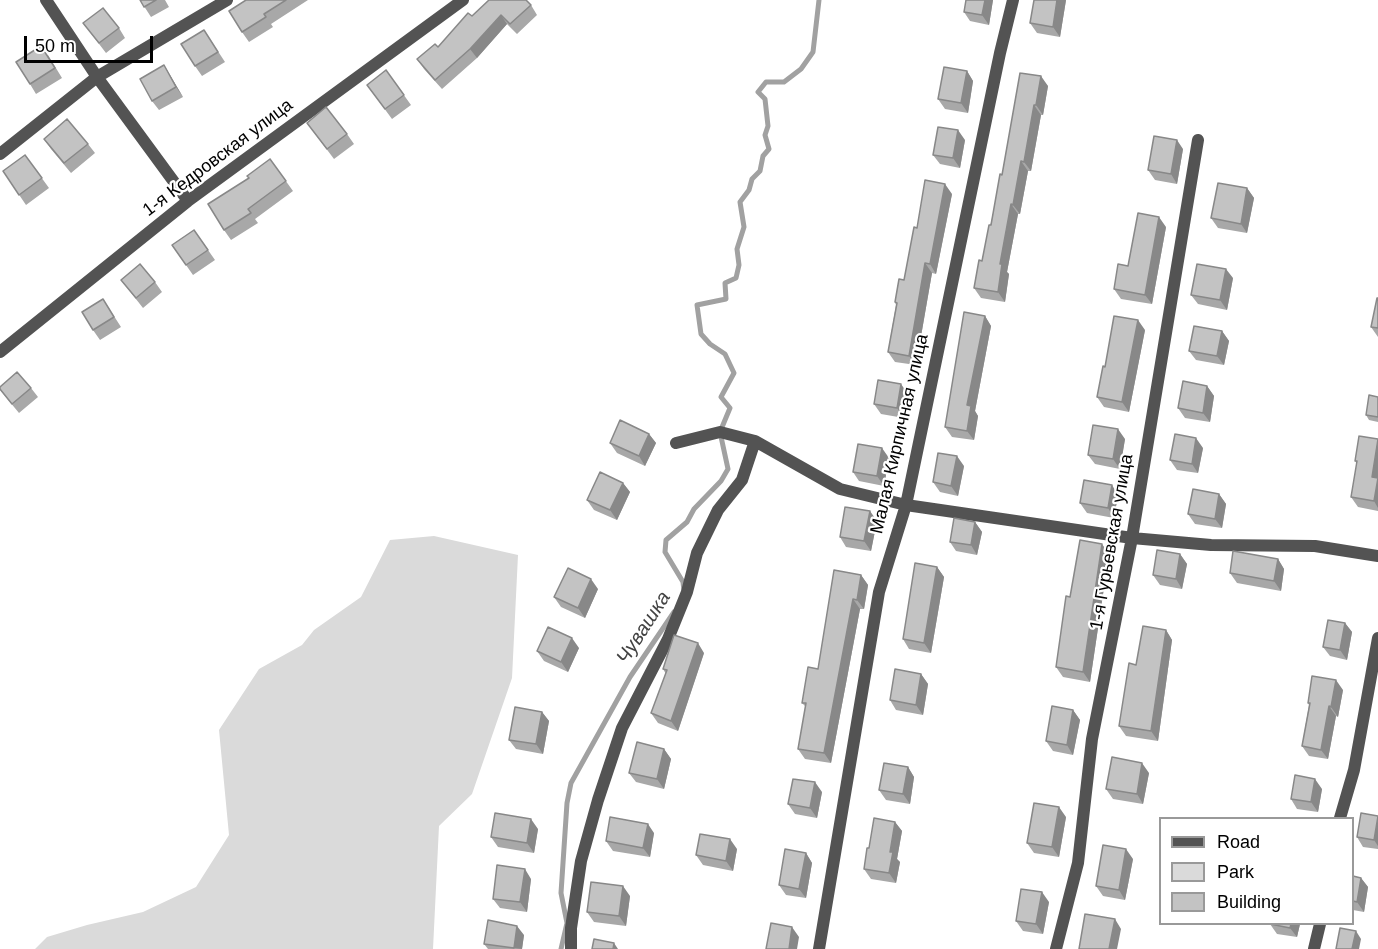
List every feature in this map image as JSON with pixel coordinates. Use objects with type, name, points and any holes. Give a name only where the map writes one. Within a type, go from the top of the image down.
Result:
[{"type":"street","points":[[46,0],[188,201]]},
{"type":"street","points":[[0,154],[98,76],[226,0]]},
{"type":"street","name":"1-я Кедровская улица","points":[[0,352],[188,201],[463,0]]},
{"type":"street","name":"Малая Кирпичная улица","points":[[819,949],[879,592],[906,506],[1013,0]]},
{"type":"street","name":"1-я Гурьевская улица","points":[[1056,949],[1078,863],[1092,739],[1132,538],[1198,140]]},
{"type":"street","points":[[676,443],[720,432],[755,441],[840,489],[906,506],[1132,538],[1211,545],[1315,546],[1378,556]]},
{"type":"street","points":[[571,949],[571,928],[581,861],[622,728],[668,639],[687,592],[697,553],[718,510],[742,480],[755,441]]},
{"type":"street","points":[[1341,817],[1354,770],[1378,638]]},
{"type":"street","points":[[1314,949],[1320,925]]},
{"type":"green space","points":[[434,536],[518,555],[512,678],[472,794],[439,826],[433,949],[35,949],[47,937],[143,912],[196,887],[229,835],[219,730],[259,669],[302,645],[314,630],[361,597],[390,540]]},
{"type":"building","points":[[140,0],[156,0],[144,7]]},
{"type":"building","points":[[246,0],[286,0],[264,14],[266,17],[242,32],[229,11]]},
{"type":"building","points":[[489,0],[526,0],[531,5],[510,24],[501,15],[470,49],[435,80],[417,59],[435,44],[438,47],[468,13],[472,16]]},
{"type":"building","points":[[966,0],[985,0],[982,15],[964,12]]},
{"type":"building","points":[[1034,0],[1057,0],[1053,27],[1030,23]]},
{"type":"building","points":[[103,8],[119,28],[99,43],[83,23]]},
{"type":"building","points":[[204,30],[218,52],[195,66],[181,44]]},
{"type":"building","points":[[41,46],[55,68],[30,84],[16,62]]},
{"type":"building","points":[[164,65],[176,87],[152,101],[140,79]]},
{"type":"building","points":[[944,67],[967,71],[961,103],[938,99]]},
{"type":"building","points":[[386,70],[404,95],[385,109],[367,85]]},
{"type":"building","points":[[1020,73],[1041,76],[1024,162],[1021,161],[1013,205],[1011,204],[1000,264],[1002,264],[998,292],[974,288],[979,260],[982,261],[989,225],[991,225],[1000,174],[1002,175]]},
{"type":"building","points":[[326,107],[347,134],[327,149],[307,123]]},
{"type":"building","points":[[67,119],[88,144],[64,163],[44,139]]},
{"type":"building","points":[[938,127],[958,130],[953,158],[933,155]]},
{"type":"building","points":[[1154,136],[1177,140],[1171,174],[1148,170]]},
{"type":"building","points":[[25,155],[42,178],[19,195],[3,171]]},
{"type":"building","points":[[270,159],[286,181],[248,209],[251,213],[224,230],[208,204],[249,178],[247,176]]},
{"type":"building","points":[[925,180],[945,184],[930,264],[925,263],[909,356],[888,352],[899,279],[904,280],[914,227],[917,228]]},
{"type":"building","points":[[1218,183],[1247,188],[1241,224],[1211,218]]},
{"type":"building","points":[[1138,213],[1159,217],[1145,295],[1114,289],[1118,264],[1128,266]]},
{"type":"building","points":[[194,230],[208,250],[186,265],[172,245]]},
{"type":"building","points":[[140,264],[155,282],[136,298],[121,280]]},
{"type":"building","points":[[1197,264],[1226,269],[1220,300],[1191,295]]},
{"type":"building","points":[[1378,298],[1378,328],[1371,327]]},
{"type":"building","points":[[103,299],[114,317],[93,330],[82,312]]},
{"type":"building","points":[[964,312],[985,316],[967,405],[971,406],[967,431],[945,427]]},
{"type":"building","points":[[1114,316],[1138,320],[1122,402],[1097,397]]},
{"type":"building","points":[[1194,326],[1222,331],[1217,356],[1189,351]]},
{"type":"building","points":[[17,372],[31,388],[12,404],[0,387]]},
{"type":"building","points":[[878,380],[901,384],[897,408],[874,404]]},
{"type":"building","points":[[1183,381],[1207,386],[1203,413],[1178,408]]},
{"type":"building","points":[[1369,395],[1378,397],[1378,417],[1366,415]]},
{"type":"building","points":[[620,420],[649,434],[639,456],[610,443]]},
{"type":"building","points":[[1093,425],[1118,429],[1113,459],[1088,455]]},
{"type":"building","points":[[1175,434],[1196,438],[1192,464],[1170,460]]},
{"type":"building","points":[[1359,436],[1378,439],[1372,477],[1378,478],[1374,501],[1351,497]]},
{"type":"building","points":[[858,444],[882,448],[877,476],[853,472]]},
{"type":"building","points":[[938,453],[957,456],[951,486],[933,482]]},
{"type":"building","points":[[600,472],[623,483],[610,510],[587,500]]},
{"type":"building","points":[[1084,480],[1112,485],[1108,508],[1080,503]]},
{"type":"building","points":[[1193,489],[1219,494],[1215,519],[1188,514]]},
{"type":"building","points":[[845,507],[870,511],[864,541],[840,537]]},
{"type":"building","points":[[954,518],[975,522],[971,545],[950,542]]},
{"type":"building","points":[[1080,540],[1102,544],[1083,672],[1056,667],[1066,596],[1070,597]]},
{"type":"building","points":[[1157,550],[1180,554],[1176,579],[1153,575]]},
{"type":"building","points":[[1233,551],[1278,559],[1274,581],[1230,573]]},
{"type":"building","points":[[915,563],[937,567],[924,643],[903,639]]},
{"type":"building","points":[[568,568],[591,579],[578,608],[554,597]]},
{"type":"building","points":[[834,570],[861,575],[857,600],[853,599],[824,753],[798,749],[806,703],[802,703],[808,667],[818,669]]},
{"type":"building","points":[[1328,620],[1345,623],[1340,650],[1323,647]]},
{"type":"building","points":[[1143,626],[1166,630],[1151,731],[1119,726],[1129,663],[1136,665]]},
{"type":"building","points":[[548,627],[572,638],[561,662],[537,651]]},
{"type":"building","points":[[674,635],[698,643],[671,721],[651,713],[667,670],[663,669]]},
{"type":"building","points":[[895,669],[921,674],[916,705],[890,700]]},
{"type":"building","points":[[1312,676],[1336,680],[1321,750],[1302,746],[1310,703],[1308,703]]},
{"type":"building","points":[[1052,706],[1073,710],[1067,745],[1046,741]]},
{"type":"building","points":[[515,707],[542,712],[536,744],[509,740]]},
{"type":"building","points":[[637,742],[664,749],[657,779],[629,773]]},
{"type":"building","points":[[1112,757],[1142,763],[1137,794],[1106,789]]},
{"type":"building","points":[[884,763],[908,767],[903,794],[879,790]]},
{"type":"building","points":[[1295,775],[1315,779],[1311,802],[1291,799]]},
{"type":"building","points":[[793,779],[815,782],[810,808],[788,804]]},
{"type":"building","points":[[1034,803],[1059,807],[1052,847],[1027,843]]},
{"type":"building","points":[[495,813],[531,819],[527,843],[491,837]]},
{"type":"building","points":[[1361,813],[1378,816],[1374,840],[1357,837]]},
{"type":"building","points":[[610,817],[648,824],[643,848],[606,841]]},
{"type":"building","points":[[874,818],[895,822],[889,873],[864,869]]},
{"type":"building","points":[[700,834],[730,839],[726,861],[696,855]]},
{"type":"building","points":[[1103,845],[1126,849],[1119,890],[1096,886]]},
{"type":"building","points":[[785,849],[806,853],[799,889],[779,885]]},
{"type":"building","points":[[497,865],[525,869],[520,902],[493,899]]},
{"type":"building","points":[[1354,876],[1361,878],[1357,902],[1354,901]]},
{"type":"building","points":[[591,882],[623,886],[619,916],[587,912]]},
{"type":"building","points":[[1021,889],[1042,892],[1036,924],[1016,921]]},
{"type":"building","points":[[1085,914],[1115,919],[1109,949],[1079,949]]},
{"type":"building","points":[[488,920],[517,926],[514,948],[484,944]]},
{"type":"building","points":[[771,923],[792,927],[789,949],[766,949]]},
{"type":"building","points":[[1275,925],[1291,925],[1290,928]]},
{"type":"building","points":[[1340,928],[1356,931],[1352,949],[1336,949]]},
{"type":"building","points":[[594,939],[614,943],[613,949],[592,949]]},
{"type":"waterway","name":"Чувашка","points":[[684,591],[683,582],[665,552],[666,540],[687,522],[694,509],[721,481],[728,469],[720,432],[730,408],[721,397],[734,373],[725,354],[710,344],[701,334],[697,305],[726,299],[725,283],[736,278],[739,265],[737,249],[744,227],[740,202],[749,190],[752,179],[760,171],[763,156],[769,149],[765,135],[768,126],[765,99],[758,92],[766,82],[784,82],[801,69],[813,52],[819,0]]},
{"type":"waterway","name":"Чувашка","points":[[561,949],[567,923],[561,893],[567,803],[571,783],[630,677],[674,612]]}]
